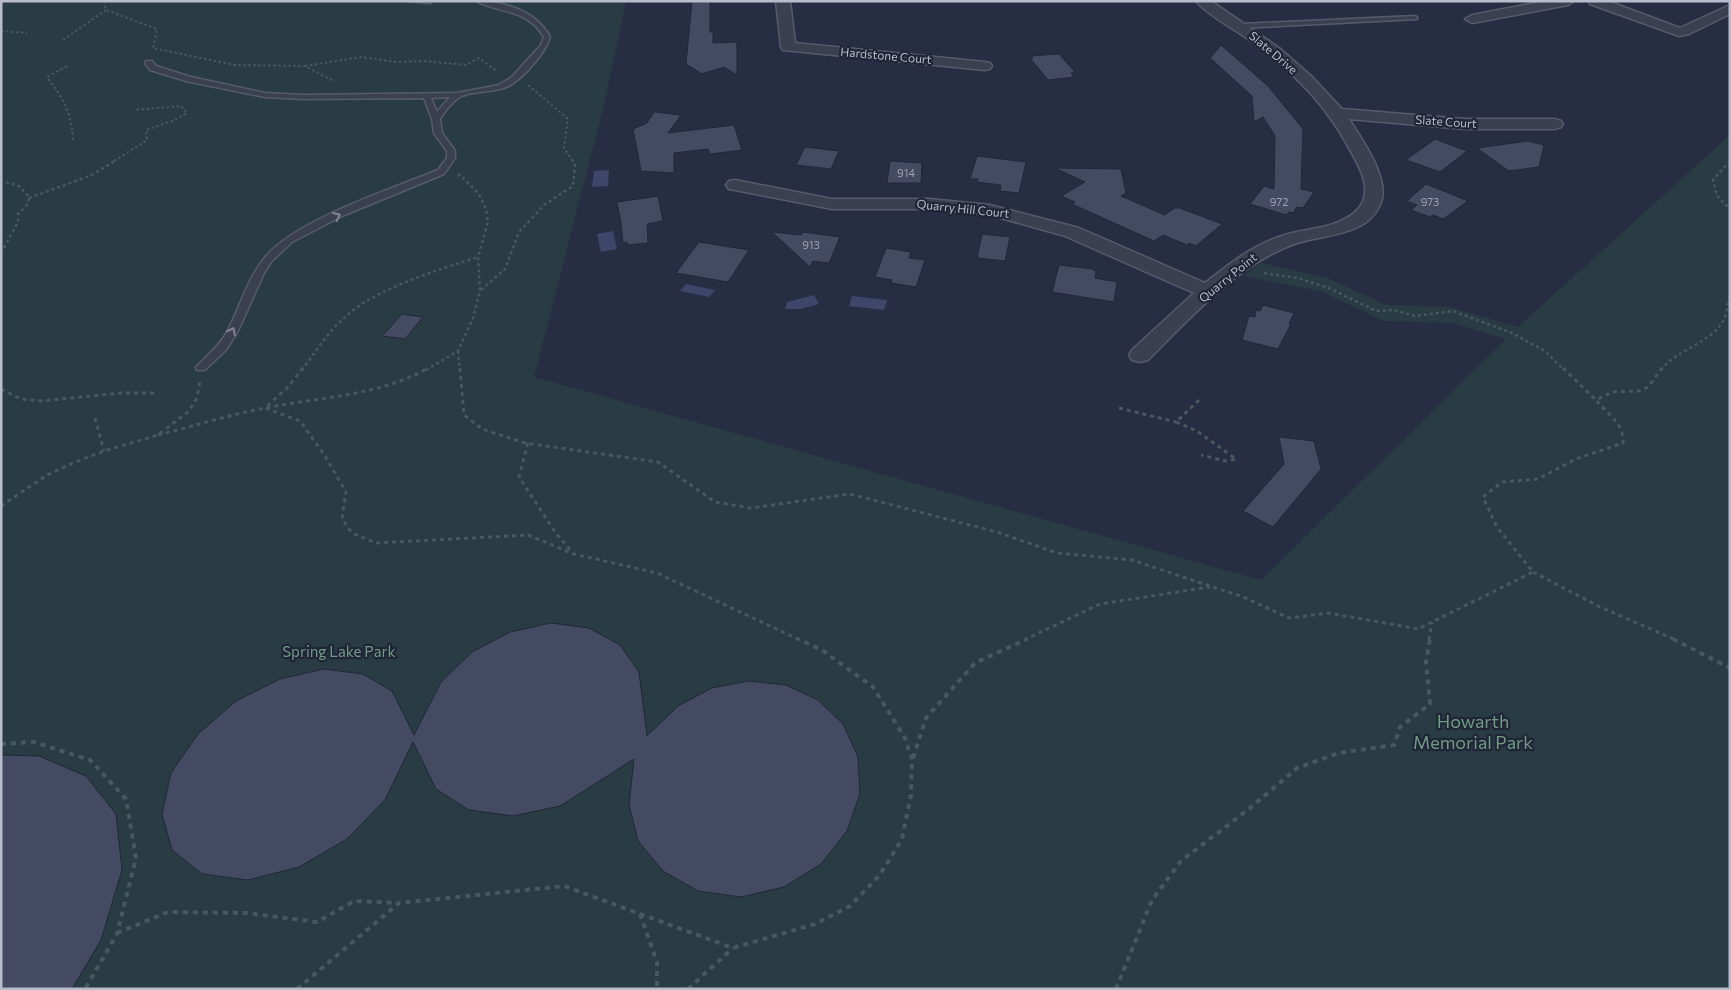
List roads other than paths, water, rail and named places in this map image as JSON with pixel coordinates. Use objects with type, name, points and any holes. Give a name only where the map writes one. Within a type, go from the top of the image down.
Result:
[{"type":"street","name":"Hardstone Court","points":[[783,1],[788,47],[985,66]]},
{"type":"street","name":"Slate Drive","points":[[1202,1],[1241,26],[1312,85],[1337,113]]},
{"type":"street","points":[[1472,19],[1568,1]]},
{"type":"street","points":[[1596,1],[1669,30],[1679,32],[1730,9]]},
{"type":"street","name":"Slate Court","points":[[1337,113],[1465,124],[1555,124]]},
{"type":"street","name":"Quarry Point","points":[[1140,355],[1209,292],[1259,252],[1285,240],[1316,235],[1353,222],[1366,211],[1374,200],[1375,189],[1367,166],[1337,113]]},
{"type":"street","name":"Quarry Hill Court","points":[[735,185],[832,204],[929,204],[990,210],[1017,216],[1072,232],[1209,292]]},
{"type":"lane","points":[[411,1],[430,1]]},
{"type":"lane","points":[[150,63],[154,68],[189,80],[265,95],[303,98],[457,95],[501,87],[515,79],[544,46],[547,37],[544,29],[535,20],[518,12],[479,1]]},
{"type":"lane","points":[[1241,26],[1415,18]]},
{"type":"lane","points":[[436,119],[445,106],[457,95]]},
{"type":"lane","points":[[201,368],[222,348],[233,331],[259,273],[268,260],[289,240],[339,214],[442,172],[451,158],[451,151],[438,134],[436,119],[427,96]]},
{"type":"water","points":[[609,170],[608,186],[592,187],[594,171]]},
{"type":"water","points":[[613,231],[617,249],[601,252],[597,234]]},
{"type":"water","points":[[686,284],[715,290],[709,297],[680,291]]},
{"type":"water","points":[[814,295],[819,304],[801,309],[785,309],[787,302]]},
{"type":"water","points":[[852,296],[887,300],[884,310],[849,306]]},
{"type":"park label","name":"Spring Lake Park","points":[[339,652]]},
{"type":"park label","name":"Howarth Memorial Park","points":[[1473,732]]}]
